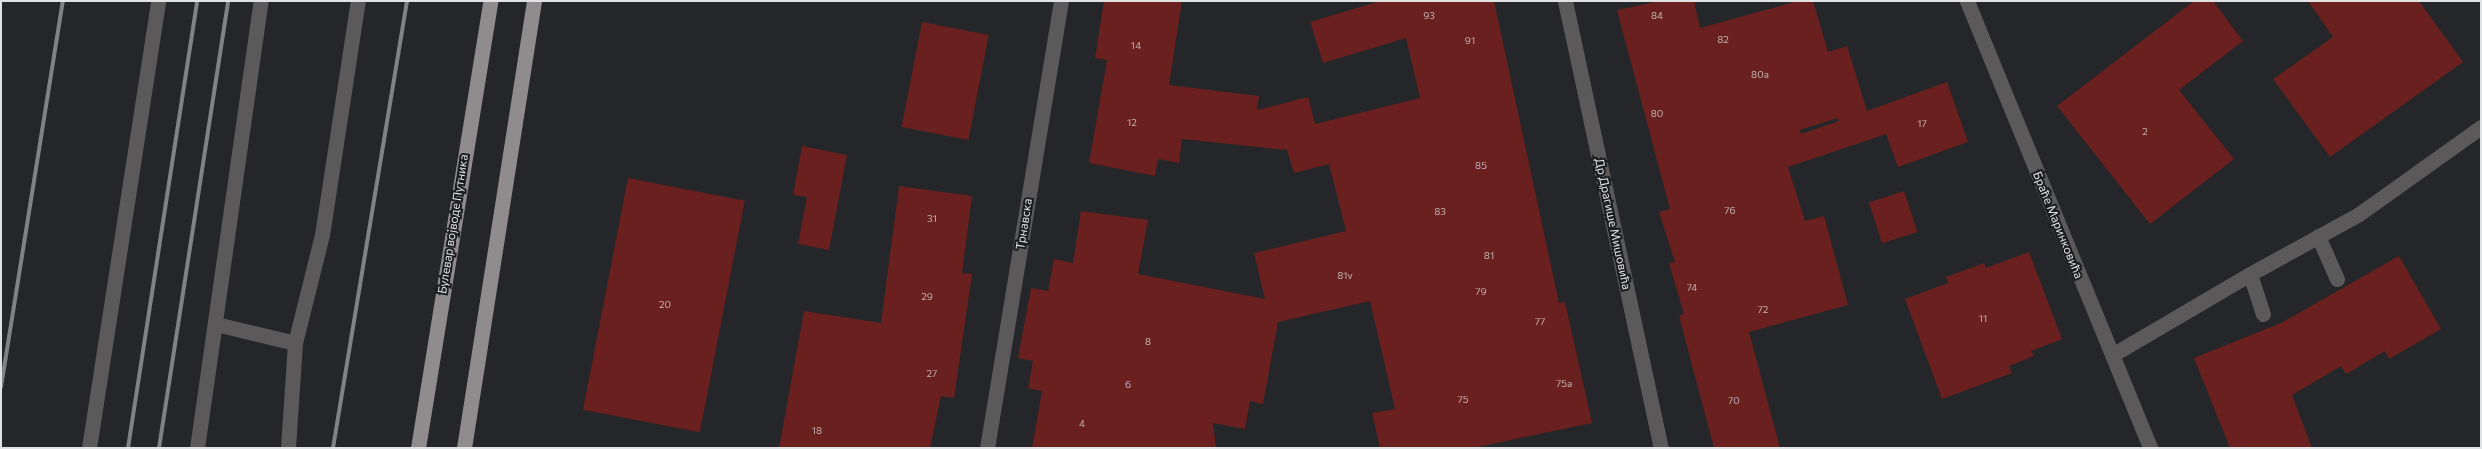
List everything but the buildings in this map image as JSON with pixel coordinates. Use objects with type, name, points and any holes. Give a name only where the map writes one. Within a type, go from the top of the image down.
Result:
[{"type":"main road","name":"Булевар војводе Путника","points":[[418,448],[490,1]]},
{"type":"main road","points":[[464,448],[534,1]]},
{"type":"street","points":[[89,448],[158,1]]},
{"type":"street","points":[[197,448],[261,1]]},
{"type":"street","points":[[288,448],[295,343],[322,235],[358,1]]},
{"type":"street","name":"Трнавска","points":[[987,448],[1061,1]]},
{"type":"street","name":"Др Драгише Мишовића","points":[[1565,1],[1661,448]]},
{"type":"street","name":"Браће Маринковића","points":[[1967,1],[2150,448]]},
{"type":"street","points":[[2112,355],[2376,202],[2481,127]]},
{"type":"street","points":[[2318,236],[2337,279]]},
{"type":"street","points":[[2250,274],[2263,314]]},
{"type":"street","points":[[216,324],[295,343]]},
{"type":"railway","points":[[1,387],[63,1]]},
{"type":"railway","points":[[128,448],[197,1]]},
{"type":"railway","points":[[159,448],[228,1]]},
{"type":"railway","points":[[333,448],[407,1]]}]
